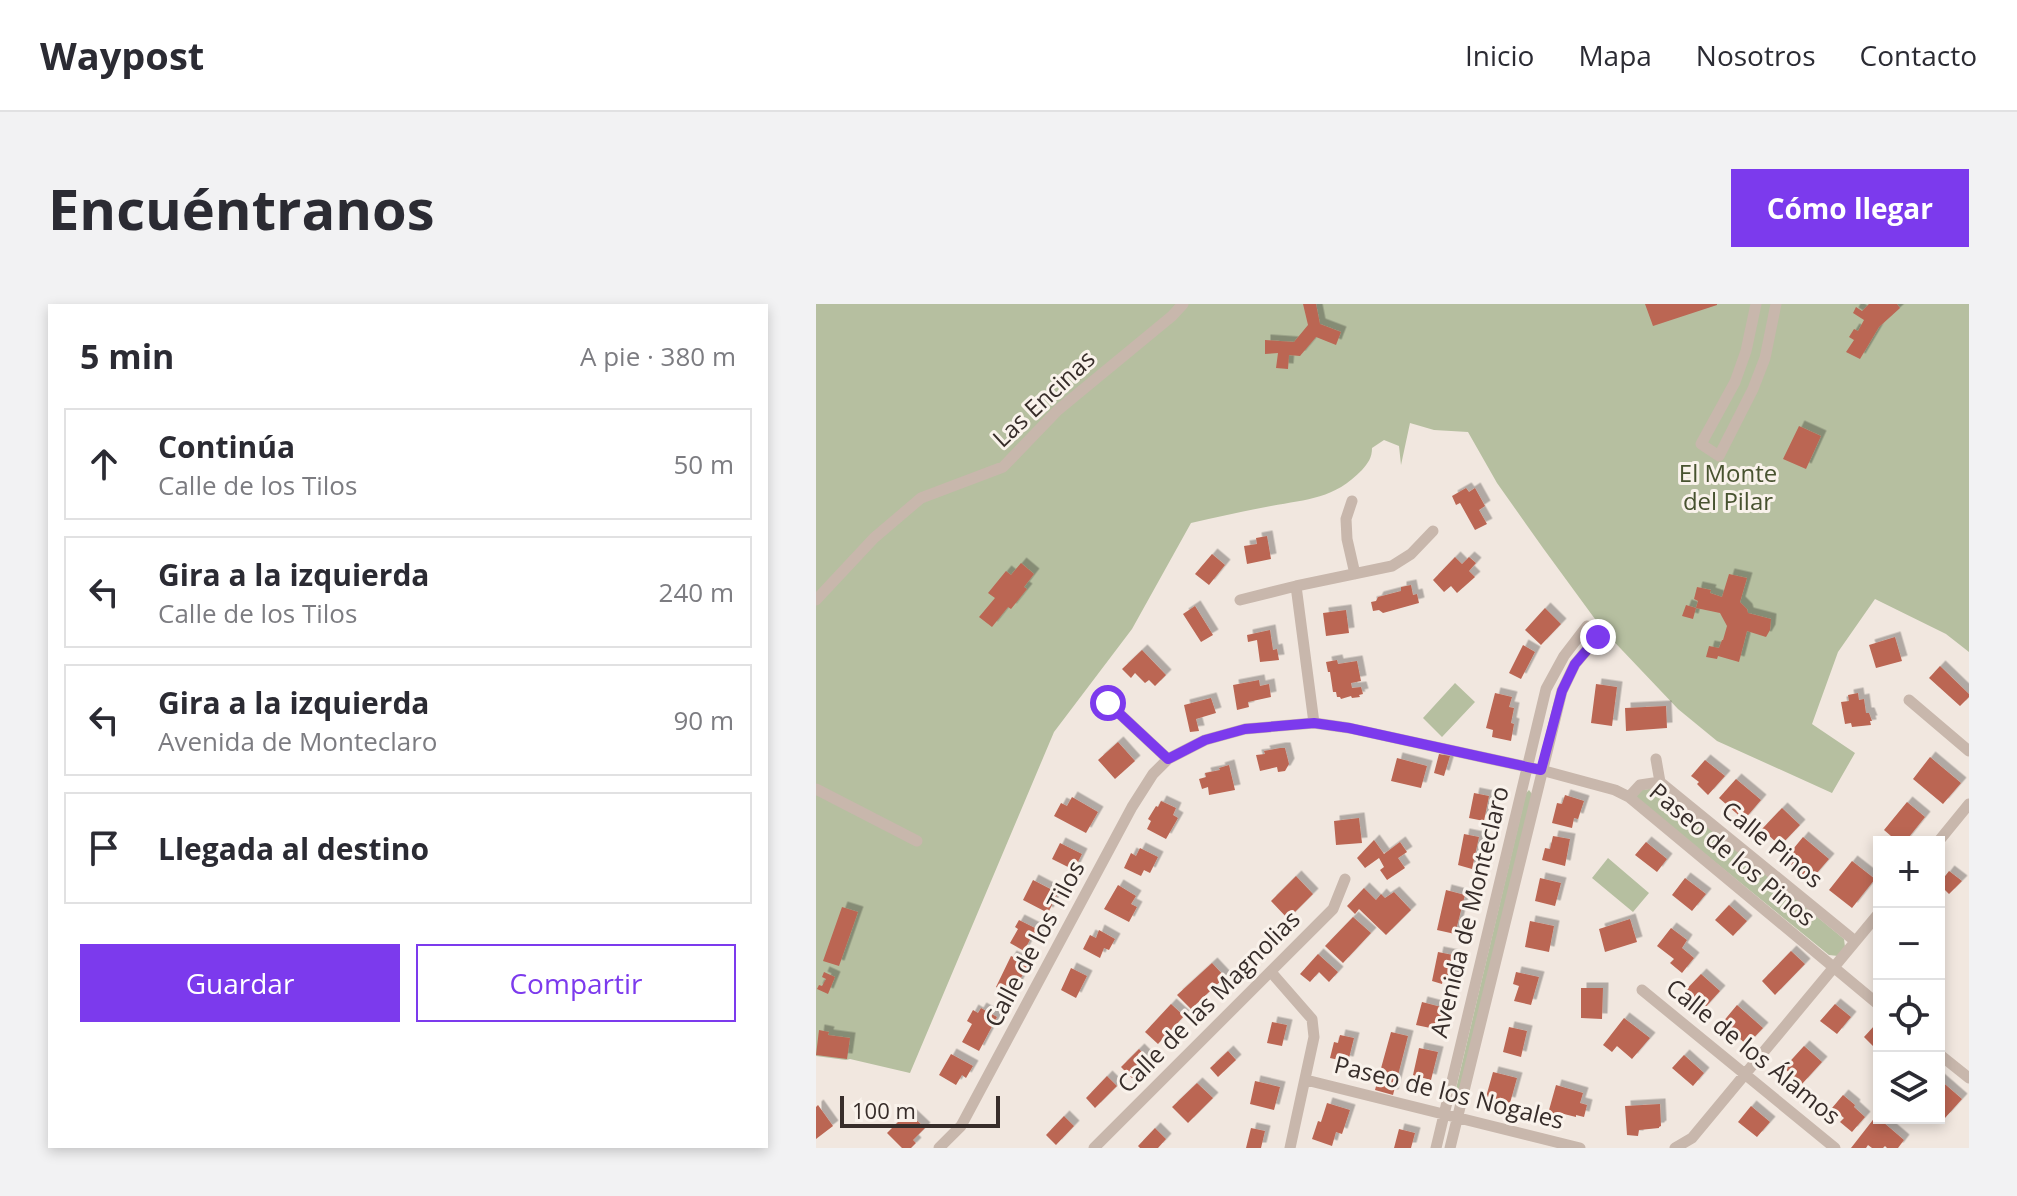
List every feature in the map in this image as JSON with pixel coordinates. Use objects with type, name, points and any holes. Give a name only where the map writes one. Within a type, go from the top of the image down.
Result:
[{"type":"street","name":"Las Encinas","points":[[816,600],[874,538],[921,498],[1003,467],[1058,410],[1183,304]]},
{"type":"street","points":[[1756,304],[1746,351],[1735,382],[1701,444],[1719,456],[1765,358],[1776,304]]},
{"type":"street","points":[[1352,501],[1346,519],[1355,574]]},
{"type":"street","points":[[1240,600],[1392,566],[1411,554],[1433,531]]},
{"type":"street","points":[[1296,586],[1314,723]]},
{"type":"street","name":"Avenida de Monteclaro","points":[[1436,1148],[1546,689],[1564,656],[1587,626],[1598,637],[1575,664],[1562,691],[1450,1148]]},
{"type":"street","points":[[1909,700],[1969,751]]},
{"type":"street","points":[[1108,703],[1168,759]]},
{"type":"street","name":"Calle de los Tilos","points":[[939,1148],[961,1126],[1132,807],[1153,774],[1168,759],[1205,740],[1245,729],[1314,723],[1541,770]]},
{"type":"street","points":[[1629,797],[1640,785],[1660,782],[1656,759]]},
{"type":"street","name":"Paseo de los Pinos","points":[[1541,770],[1615,790],[1629,797],[1873,1000]]},
{"type":"street","name":"Calle Pinos","points":[[1660,782],[1855,941]]},
{"type":"street","points":[[816,789],[917,841]]},
{"type":"street","points":[[1943,836],[1969,804]]},
{"type":"street","name":"Calle de las Magnolias","points":[[1094,1148],[1333,909],[1345,879]]},
{"type":"street","points":[[1675,1148],[1692,1138],[1873,920]]},
{"type":"street","points":[[1271,972],[1312,1019],[1314,1037],[1290,1148]]},
{"type":"street","name":"Calle de los Álamos","points":[[1642,990],[1835,1148]]},
{"type":"street","points":[[1945,1059],[1969,1078]]},
{"type":"street","name":"Paseo de los Nogales","points":[[1306,1080],[1580,1148]]},
{"type":"green space","name":"El Monte del Pilar","points":[[816,304],[1969,304],[1969,652],[1946,634],[1875,599],[1838,652],[1812,724],[1855,753],[1832,793],[1717,741],[1678,709],[1603,630],[1497,483],[1468,432],[1434,430],[1410,423],[1401,465],[1399,446],[1384,440],[1372,448],[1369,460],[1352,480],[1331,492],[1191,523],[1132,629],[1054,732],[910,1073],[850,1059],[816,1056]]},
{"type":"green space","points":[[1455,683],[1475,702],[1442,737],[1423,718]]},
{"type":"green space","points":[[1529,790],[1532,794],[1460,1094],[1457,1096],[1455,1093]]},
{"type":"green space","points":[[1641,790],[1663,790],[1844,939],[1845,947],[1838,956],[1829,955],[1635,797]]},
{"type":"green space","points":[[1608,858],[1649,893],[1633,912],[1592,878]]},
{"type":"building","points":[[1303,304],[1316,304],[1320,324],[1341,332],[1336,345],[1316,337],[1300,356],[1289,355],[1288,369],[1276,368],[1278,353],[1265,354],[1265,340],[1294,342],[1308,325]]},
{"type":"building","points":[[1645,304],[1717,304],[1717,305],[1653,326]]},
{"type":"building","points":[[1869,304],[1897,304],[1900,308],[1879,327],[1860,359],[1846,352],[1854,340],[1849,337],[1854,329],[1858,331],[1864,320],[1853,313],[1856,307],[1862,311]]},
{"type":"building","points":[[1799,426],[1821,436],[1806,469],[1783,459]]},
{"type":"building","points":[[1466,488],[1469,492],[1475,488],[1485,506],[1479,510],[1487,524],[1475,530],[1460,503],[1456,505],[1452,496]]},
{"type":"building","points":[[1267,536],[1271,559],[1247,564],[1244,546],[1257,544],[1256,538]]},
{"type":"building","points":[[1212,554],[1225,565],[1209,585],[1195,574]]},
{"type":"building","points":[[1455,557],[1462,564],[1469,557],[1476,563],[1469,571],[1475,577],[1457,593],[1451,586],[1444,592],[1433,580]]},
{"type":"building","points":[[1021,563],[1034,574],[1024,587],[1027,589],[992,627],[979,617],[995,598],[988,593],[1006,571],[1011,575]]},
{"type":"building","points":[[1729,574],[1747,578],[1740,602],[1748,613],[1771,619],[1770,630],[1766,637],[1747,631],[1739,662],[1718,656],[1717,659],[1706,657],[1709,646],[1719,648],[1727,626],[1720,613],[1696,608],[1698,601],[1694,599],[1697,587],[1711,590],[1710,593],[1722,597]]},
{"type":"building","points":[[1411,585],[1419,603],[1383,613],[1373,611],[1371,602],[1378,597]]},
{"type":"building","points":[[1686,605],[1696,608],[1693,619],[1682,616]]},
{"type":"building","points":[[1195,606],[1213,635],[1201,642],[1183,614]]},
{"type":"building","points":[[1545,608],[1561,624],[1541,645],[1525,630]]},
{"type":"building","points":[[1346,610],[1349,633],[1326,636],[1323,613]]},
{"type":"building","points":[[1270,630],[1273,650],[1277,649],[1279,660],[1260,662],[1257,640],[1248,642],[1247,635]]},
{"type":"building","points":[[1895,637],[1902,661],[1876,668],[1869,645]]},
{"type":"building","points":[[1523,645],[1535,652],[1521,679],[1509,673]]},
{"type":"building","points":[[1142,650],[1166,675],[1155,686],[1149,680],[1145,683],[1135,673],[1131,678],[1122,669]]},
{"type":"building","points":[[1337,660],[1338,664],[1357,661],[1361,681],[1351,683],[1352,688],[1361,687],[1363,694],[1360,697],[1341,699],[1333,692],[1326,662]]},
{"type":"building","points":[[1940,666],[1969,694],[1960,706],[1929,678]]},
{"type":"building","points":[[1259,680],[1260,686],[1269,684],[1271,697],[1248,702],[1249,707],[1237,710],[1233,685]]},
{"type":"building","points":[[1596,684],[1617,687],[1612,726],[1591,723]]},
{"type":"building","points":[[1495,693],[1512,697],[1509,707],[1514,708],[1511,741],[1492,737],[1493,730],[1486,728]]},
{"type":"building","points":[[1858,693],[1859,700],[1864,699],[1871,725],[1852,727],[1851,723],[1845,724],[1841,702],[1849,701],[1848,695]]},
{"type":"building","points":[[1211,698],[1216,713],[1196,719],[1199,731],[1190,732],[1184,705]]},
{"type":"building","points":[[1666,706],[1667,728],[1626,731],[1625,708]]},
{"type":"building","points":[[1118,742],[1135,761],[1115,779],[1098,760]]},
{"type":"building","points":[[1285,748],[1289,764],[1285,771],[1278,772],[1277,767],[1260,771],[1256,755]]},
{"type":"building","points":[[1439,754],[1450,756],[1444,776],[1434,773]]},
{"type":"building","points":[[1930,757],[1961,783],[1943,804],[1913,779]]},
{"type":"building","points":[[1397,758],[1427,766],[1421,788],[1391,781]]},
{"type":"building","points":[[1705,760],[1725,776],[1708,795],[1691,776]]},
{"type":"building","points":[[1229,765],[1235,790],[1209,795],[1208,787],[1202,789],[1199,779],[1206,777],[1205,773]]},
{"type":"building","points":[[1736,779],[1761,800],[1744,820],[1719,798]]},
{"type":"building","points":[[1474,793],[1489,796],[1484,821],[1469,818]]},
{"type":"building","points":[[1565,795],[1584,801],[1572,828],[1552,823],[1557,803],[1562,804]]},
{"type":"building","points":[[1072,797],[1098,812],[1086,833],[1054,816],[1061,803],[1067,806]]},
{"type":"building","points":[[1161,801],[1176,808],[1173,815],[1178,818],[1166,839],[1147,829],[1151,821],[1148,819]]},
{"type":"building","points":[[1907,802],[1925,817],[1910,836],[1891,836],[1884,830]]},
{"type":"building","points":[[1782,808],[1800,825],[1780,846],[1762,829]]},
{"type":"building","points":[[1359,818],[1362,843],[1336,845],[1334,821]]},
{"type":"building","points":[[1464,834],[1479,837],[1472,869],[1458,865]]},
{"type":"building","points":[[1553,836],[1570,839],[1565,866],[1542,860],[1545,848],[1550,849]]},
{"type":"building","points":[[1803,837],[1829,859],[1810,881],[1785,859]]},
{"type":"building","points":[[1374,840],[1384,854],[1400,842],[1407,852],[1398,858],[1405,868],[1387,880],[1380,870],[1384,867],[1379,858],[1365,868],[1357,858]]},
{"type":"building","points":[[1646,842],[1667,859],[1657,872],[1635,855]]},
{"type":"building","points":[[1060,843],[1082,854],[1074,870],[1052,859]]},
{"type":"building","points":[[1140,848],[1158,857],[1150,873],[1144,870],[1141,876],[1124,868],[1131,853],[1136,856]]},
{"type":"building","points":[[1852,861],[1873,877],[1852,908],[1829,890]]},
{"type":"building","points":[[1949,871],[1962,881],[1949,894],[1945,890],[1945,876]]},
{"type":"building","points":[[1296,876],[1313,894],[1288,919],[1271,901]]},
{"type":"building","points":[[1540,878],[1561,883],[1555,906],[1535,901]]},
{"type":"building","points":[[1685,878],[1706,894],[1692,911],[1672,895]]},
{"type":"building","points":[[1033,880],[1058,893],[1048,913],[1023,900]]},
{"type":"building","points":[[1118,885],[1136,896],[1131,904],[1137,907],[1129,922],[1104,909]]},
{"type":"building","points":[[1364,888],[1376,900],[1381,894],[1385,898],[1394,892],[1411,910],[1386,935],[1359,909],[1355,914],[1347,906]]},
{"type":"building","points":[[1446,890],[1465,895],[1455,934],[1437,930]]},
{"type":"building","points":[[1729,905],[1747,921],[1733,936],[1715,920]]},
{"type":"building","points":[[842,907],[858,912],[839,966],[823,961]]},
{"type":"building","points":[[1353,917],[1371,933],[1343,963],[1325,946]]},
{"type":"building","points":[[1630,919],[1637,942],[1605,952],[1599,929]]},
{"type":"building","points":[[1019,920],[1041,931],[1036,939],[1032,936],[1024,951],[1010,943]]},
{"type":"building","points":[[1530,921],[1554,926],[1549,952],[1525,947]]},
{"type":"building","points":[[1671,928],[1687,940],[1682,948],[1694,958],[1682,973],[1670,963],[1674,959],[1657,946]]},
{"type":"building","points":[[1099,930],[1115,939],[1109,950],[1104,948],[1100,958],[1083,949],[1090,935],[1096,938]]},
{"type":"building","points":[[1791,951],[1805,964],[1775,995],[1762,981]]},
{"type":"building","points":[[1438,952],[1453,955],[1449,972],[1454,974],[1453,980],[1443,978],[1442,984],[1432,981]]},
{"type":"building","points":[[1318,954],[1338,972],[1329,982],[1319,972],[1310,982],[1300,974]]},
{"type":"building","points":[[1011,956],[1028,964],[1016,988],[1012,985],[1008,993],[996,987]]},
{"type":"building","points":[[1212,963],[1225,977],[1191,1009],[1177,995]]},
{"type":"building","points":[[1071,968],[1087,976],[1076,998],[1061,990]]},
{"type":"building","points":[[824,972],[835,977],[828,994],[817,989],[826,979],[822,977]]},
{"type":"building","points":[[1516,972],[1539,977],[1531,1005],[1514,1001],[1519,986],[1513,984]]},
{"type":"building","points":[[1701,974],[1720,991],[1701,1012],[1682,994]]},
{"type":"building","points":[[1581,988],[1603,988],[1602,1019],[1581,1018]]},
{"type":"building","points":[[1422,1002],[1445,1008],[1440,1030],[1416,1025]]},
{"type":"building","points":[[1171,1004],[1184,1016],[1158,1044],[1145,1032]]},
{"type":"building","points":[[1835,1004],[1851,1017],[1837,1034],[1820,1021]]},
{"type":"building","points":[[1737,1005],[1763,1028],[1747,1045],[1722,1023]]},
{"type":"building","points":[[981,1008],[997,1017],[979,1051],[962,1042],[972,1024],[967,1021],[973,1010],[978,1013]]},
{"type":"building","points":[[1624,1018],[1650,1038],[1632,1059],[1617,1046],[1612,1052],[1603,1045]]},
{"type":"building","points":[[1272,1022],[1287,1025],[1282,1046],[1267,1043]]},
{"type":"building","points":[[1509,1027],[1527,1031],[1521,1057],[1503,1052]]},
{"type":"building","points":[[1873,1027],[1873,1046],[1864,1037]]},
{"type":"building","points":[[819,1030],[829,1032],[828,1035],[850,1038],[847,1059],[816,1055]]},
{"type":"building","points":[[1391,1032],[1408,1036],[1393,1095],[1375,1090]]},
{"type":"building","points":[[1340,1035],[1354,1038],[1348,1062],[1330,1058],[1334,1042],[1338,1043]]},
{"type":"building","points":[[1804,1046],[1822,1062],[1802,1084],[1784,1068]]},
{"type":"building","points":[[1419,1048],[1438,1052],[1431,1080],[1413,1075]]},
{"type":"building","points":[[1139,1049],[1150,1060],[1132,1078],[1121,1067]]},
{"type":"building","points":[[1228,1051],[1236,1060],[1218,1077],[1210,1068]]},
{"type":"building","points":[[951,1054],[973,1066],[966,1078],[962,1075],[956,1085],[939,1075]]},
{"type":"building","points":[[1684,1055],[1704,1073],[1693,1086],[1672,1068]]},
{"type":"building","points":[[1493,1072],[1517,1078],[1510,1103],[1486,1097]]},
{"type":"building","points":[[1107,1076],[1117,1086],[1095,1108],[1086,1098]]},
{"type":"building","points":[[1255,1081],[1280,1087],[1274,1110],[1250,1104]]},
{"type":"building","points":[[1197,1083],[1213,1098],[1188,1123],[1172,1107]]},
{"type":"building","points":[[1945,1084],[1962,1099],[1945,1118]]},
{"type":"building","points":[[1556,1085],[1583,1093],[1580,1103],[1587,1105],[1584,1117],[1560,1113],[1559,1119],[1549,1117]]},
{"type":"building","points":[[1843,1095],[1865,1117],[1852,1132],[1840,1122],[1844,1118],[1832,1108]]},
{"type":"building","points":[[1327,1103],[1350,1110],[1342,1134],[1336,1132],[1332,1146],[1312,1139]]},
{"type":"building","points":[[1660,1104],[1659,1128],[1639,1130],[1638,1136],[1627,1135],[1625,1106]]},
{"type":"building","points":[[818,1105],[833,1126],[816,1139],[816,1107]]},
{"type":"building","points":[[1751,1106],[1770,1122],[1757,1137],[1738,1122]]},
{"type":"building","points":[[908,1112],[925,1128],[913,1140],[916,1143],[911,1148],[902,1148],[887,1133]]},
{"type":"building","points":[[1064,1116],[1074,1126],[1056,1145],[1046,1135]]},
{"type":"building","points":[[1873,1120],[1873,1124],[1885,1124],[1904,1140],[1898,1148],[1872,1148],[1868,1145],[1866,1148],[1851,1148]]},
{"type":"building","points":[[1155,1128],[1166,1139],[1158,1148],[1140,1148],[1138,1146]]},
{"type":"building","points":[[1251,1128],[1265,1131],[1261,1148],[1246,1148]]},
{"type":"building","points":[[1399,1129],[1415,1133],[1411,1148],[1394,1148]]},
{"type":"route","points":[[1108,703],[1168,759],[1205,740],[1245,729],[1314,723],[1541,770],[1562,691],[1575,664],[1598,637]]}]
